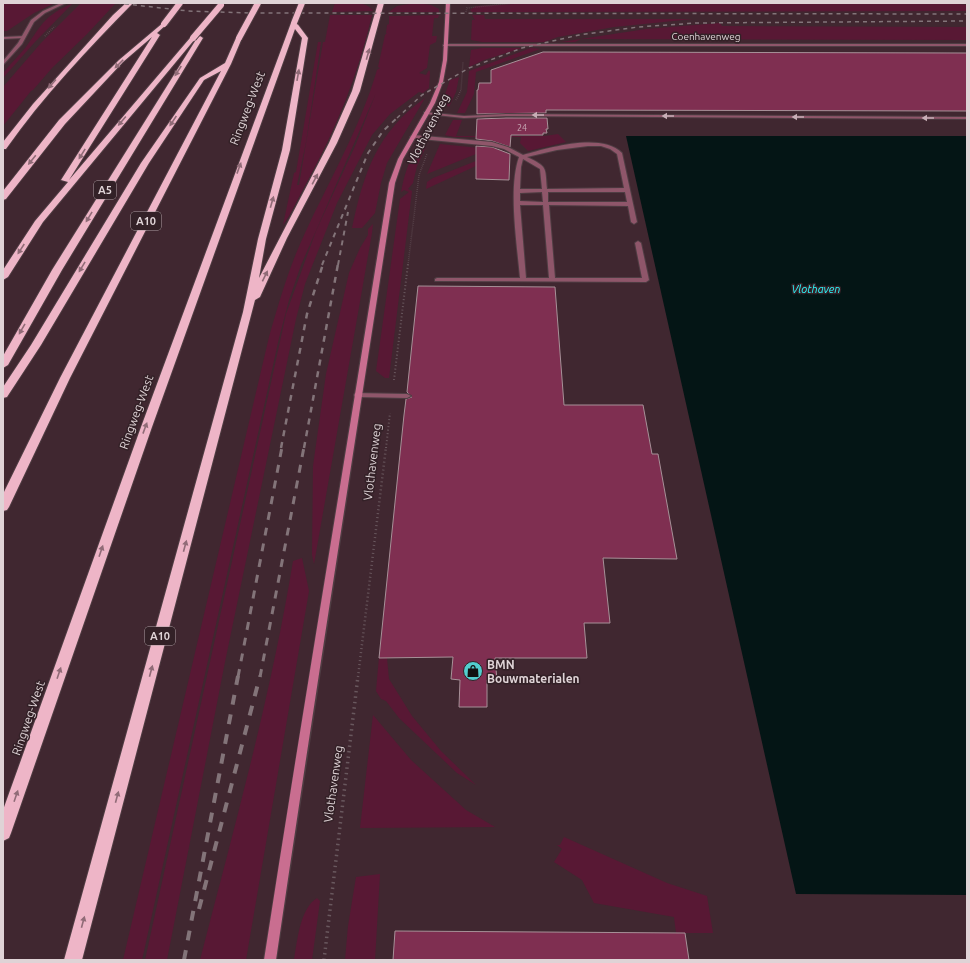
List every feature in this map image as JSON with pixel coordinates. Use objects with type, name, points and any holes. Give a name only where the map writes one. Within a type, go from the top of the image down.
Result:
[{"type":"highway","points":[[3,147],[56,80],[104,30],[116,14],[130,3]]},
{"type":"highway","points":[[3,277],[152,38],[180,3]]},
{"type":"highway","name":"A10","points":[[3,507],[65,378],[228,64],[239,38],[258,3]]},
{"type":"highway","name":"Ringweg-West","points":[[3,833],[126,480],[201,271],[302,3]]},
{"type":"highway","name":"A10","points":[[248,312],[283,238],[334,143],[356,91],[381,3]]},
{"type":"highway","name":"A5","points":[[3,365],[57,270],[196,38],[221,4]]},
{"type":"highway","name":"A10","points":[[73,960],[248,312],[262,239],[286,150],[305,38],[294,23]]},
{"type":"highway","points":[[3,196],[62,122],[121,61],[152,38]]},
{"type":"highway","points":[[39,221],[196,38]]},
{"type":"highway","name":"A10","points":[[3,396],[36,345],[145,163],[202,79],[228,64]]},
{"type":"main road","name":"Vlothavenweg","points":[[270,960],[392,182],[399,161],[441,84],[448,3]]},
{"type":"street","points":[[3,64],[24,37],[29,24],[36,18],[64,3]]},
{"type":"street","points":[[3,38],[24,37]]},
{"type":"street","name":"Coenhavenweg","points":[[445,45],[967,45]]},
{"type":"street","points":[[426,113],[464,117],[506,115],[967,118]]},
{"type":"street","points":[[413,137],[492,144],[537,163],[543,169],[552,280]]},
{"type":"street","points":[[523,280],[517,191],[517,164],[521,157],[573,146],[609,146],[619,153],[634,222]]},
{"type":"street","points":[[517,191],[627,190]]},
{"type":"street","points":[[518,203],[630,204]]},
{"type":"street","points":[[437,280],[646,280],[638,243]]},
{"type":"street","points":[[358,395],[407,396]]},
{"type":"path","points":[[498,4],[514,3]]},
{"type":"path","points":[[535,3],[601,3]]},
{"type":"path","points":[[648,3],[967,3]]},
{"type":"path","name":"Vlothavenweg","points":[[448,115],[461,90],[465,45],[466,9],[476,5],[498,4]]},
{"type":"path","name":"Vlothavenweg","points":[[324,960],[418,175],[423,161],[435,139]]},
{"type":"shaded area","points":[[3,3],[967,3],[967,960],[3,960]]},
{"type":"shaded area","points":[[3,3],[55,3],[34,13],[7,31],[3,31]]},
{"type":"shaded area","points":[[73,3],[34,43],[3,78],[3,73],[26,47],[45,21],[56,12]]},
{"type":"shaded area","points":[[81,3],[115,4],[52,68],[3,126],[3,87],[41,43]]},
{"type":"shaded area","points":[[335,3],[366,5],[373,11],[332,12]]},
{"type":"shaded area","points":[[416,3],[431,5],[439,9],[439,12],[389,12],[397,6]]},
{"type":"shaded area","points":[[515,4],[958,4],[967,5],[967,11],[472,12],[470,10],[476,6]]},
{"type":"shaded area","points":[[330,15],[372,15],[360,59],[337,122],[318,162],[283,225],[294,173],[296,172],[318,42],[321,42],[306,142],[297,185],[299,185],[323,42],[325,42]]},
{"type":"shaded area","points":[[439,15],[438,18],[434,18],[432,36],[437,36],[436,42],[430,45],[427,68],[419,73],[426,75],[429,70],[429,88],[423,93],[419,92],[390,114],[372,135],[337,203],[305,284],[296,319],[225,662],[167,960],[145,960],[286,314],[316,231],[356,144],[376,93],[301,265],[289,300],[279,338],[142,960],[123,960],[269,337],[285,285],[299,246],[344,153],[362,112],[377,70],[380,68],[378,67],[385,35],[387,33],[387,25],[389,24],[389,16]]},
{"type":"shaded area","points":[[472,15],[484,15],[485,19],[693,19],[614,27],[558,37],[544,42],[482,42],[471,40],[472,20],[475,20]]},
{"type":"shaded area","points":[[720,23],[722,26],[967,27],[967,40],[581,39],[575,42],[561,42],[646,29]]},
{"type":"shaded area","points":[[482,48],[522,48],[484,60],[469,67],[471,50]]},
{"type":"shaded area","points":[[531,48],[540,49],[476,72],[474,94],[465,113],[457,113],[467,92],[469,71]]},
{"type":"shaded area","points":[[459,77],[456,92],[449,107],[442,103],[450,80]]},
{"type":"shaded area","points":[[425,98],[387,163],[375,213],[362,228],[352,228],[362,189],[375,155],[384,139],[395,125]]},
{"type":"shaded area","points":[[453,120],[462,120],[456,136],[545,136],[558,134],[566,142],[528,151],[520,143],[521,137],[454,137],[445,135]]},
{"type":"shaded area","points":[[440,144],[480,148],[476,154],[427,174]]},
{"type":"shaded area","points":[[426,147],[417,166],[413,183],[408,189],[412,191],[389,378],[385,378],[376,371],[400,199],[409,192],[404,190],[401,192],[403,181],[413,155],[416,150]]},
{"type":"shaded area","points":[[476,161],[478,165],[426,189],[427,182],[433,178]]},
{"type":"shaded area","points":[[373,224],[314,564],[312,555],[313,466],[326,374],[349,273],[360,248],[368,235],[368,229]]},
{"type":"shaded area","points":[[302,558],[309,591],[246,960],[200,960],[263,712],[293,561]]},
{"type":"shaded area","points":[[379,657],[387,658],[389,679],[412,716],[441,751],[476,785],[457,773],[399,718],[386,701],[381,699],[376,691]]},
{"type":"shaded area","points":[[373,715],[411,760],[466,810],[495,827],[360,828]]},
{"type":"shaded area","points":[[564,837],[667,883],[707,896],[713,933],[676,933],[674,917],[594,903],[582,880],[554,862],[562,849],[557,845],[560,845]]},
{"type":"shaded area","points":[[380,874],[375,960],[345,960],[348,926],[356,877]]},
{"type":"shaded area","points":[[317,898],[320,901],[312,960],[294,960],[298,935],[303,917],[311,903]]},
{"type":"water","name":"Vlothaven","points":[[626,136],[967,136],[967,895],[796,894]]},
{"type":"building","points":[[543,52],[967,53],[967,111],[546,110],[546,113],[477,114],[477,90],[479,83],[491,83],[491,70]]},
{"type":"building","points":[[547,118],[547,133],[543,133],[543,135],[511,135],[510,147],[492,141],[476,139],[477,119]]},
{"type":"building","points":[[476,146],[492,147],[510,154],[509,180],[476,179]]},
{"type":"building","points":[[418,286],[555,287],[564,405],[643,405],[652,454],[658,454],[677,559],[603,558],[610,623],[584,623],[587,658],[495,658],[497,680],[487,680],[487,707],[459,707],[460,680],[451,679],[453,657],[379,658],[406,399],[412,397],[407,392]]},
{"type":"building","points":[[395,931],[685,933],[689,960],[393,960]]},
{"type":"railway","points":[[117,3],[188,11],[251,13],[967,14]]},
{"type":"railway","points":[[397,118],[422,95],[469,68],[522,48],[579,35],[638,27],[696,23],[967,21]]},
{"type":"railway","points":[[322,265],[368,153],[383,131],[398,117]]},
{"type":"railway","points":[[338,265],[348,212]]},
{"type":"railway","points":[[281,448],[307,314],[323,264]]},
{"type":"railway","points":[[304,448],[338,264]]},
{"type":"railway","points":[[238,677],[282,447]]},
{"type":"railway","points":[[260,677],[304,447]]},
{"type":"railway","points":[[184,960],[238,676]]},
{"type":"railway","points":[[199,909],[260,676]]},
{"type":"place","name":"BMN Bouwmaterialen","points":[[473,671]]}]
